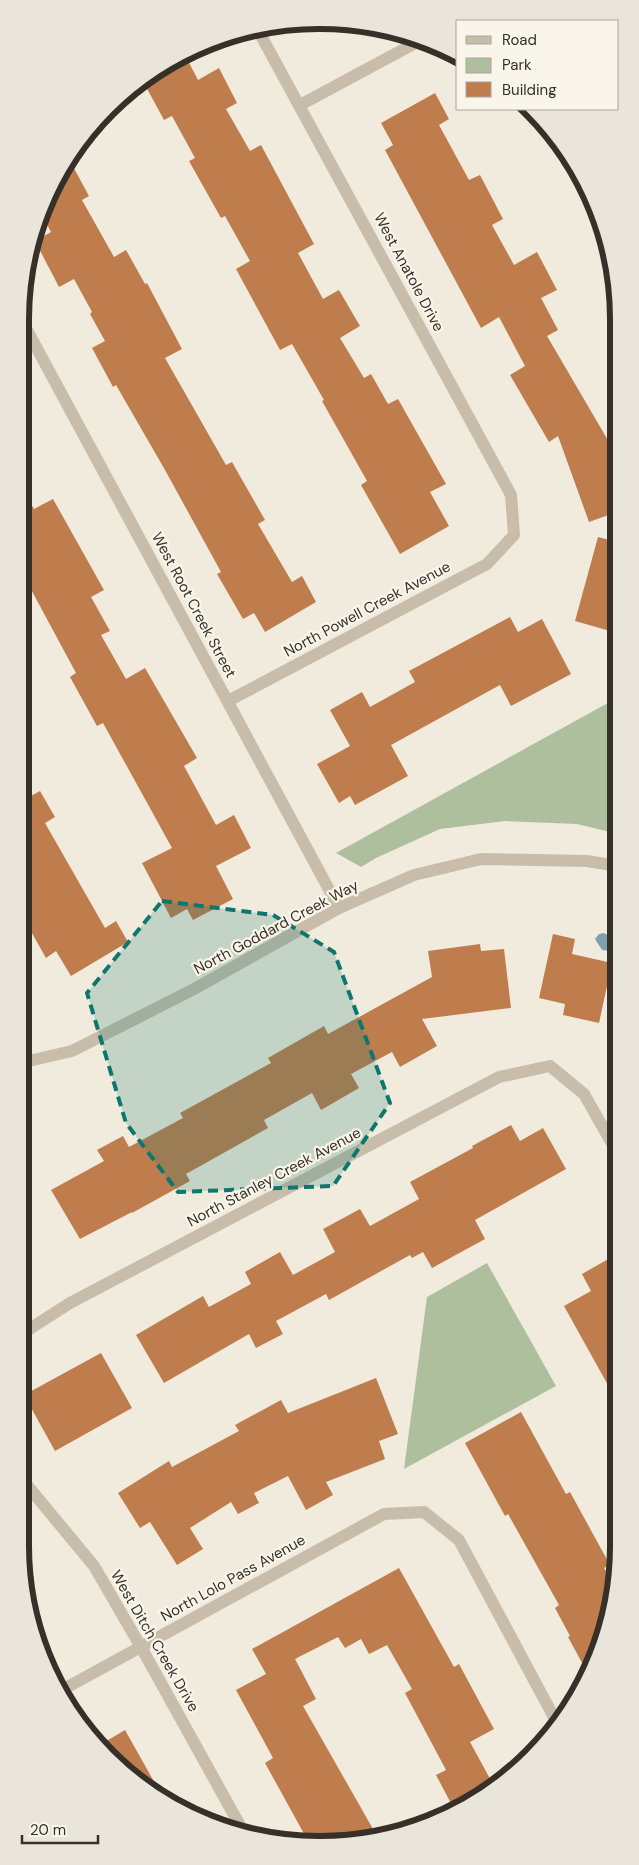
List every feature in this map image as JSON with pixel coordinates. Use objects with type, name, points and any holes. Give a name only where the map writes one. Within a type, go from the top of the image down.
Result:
[{"type":"street","name":"West Anatole Drive","points":[[261,35],[511,495],[514,535]]},
{"type":"street","points":[[300,105],[413,44]]},
{"type":"street","name":"West Root Creek Street","points":[[29,334],[339,908]]},
{"type":"street","name":"North Powell Creek Avenue","points":[[228,701],[487,564],[514,535]]},
{"type":"street","name":"North Goddard Creek Way","points":[[29,1061],[72,1051],[194,989],[339,908],[414,875],[481,860],[587,861],[610,865]]},
{"type":"street","name":"North Stanley Creek Avenue","points":[[29,1329],[70,1303],[499,1076],[550,1066],[584,1094],[610,1140]]},
{"type":"street","name":"West Ditch Creek Drive","points":[[29,1487],[94,1566],[240,1825]]},
{"type":"street","name":"North Lolo Pass Avenue","points":[[66,1688],[384,1514],[424,1512],[459,1540],[554,1717]]},
{"type":"highlighted area","points":[[162,901],[273,915],[334,952],[390,1103],[333,1186],[178,1192],[126,1123],[87,993]]},
{"type":"green space","points":[[610,702],[610,832],[577,824],[505,821],[440,829],[376,858],[361,867],[336,853]]},
{"type":"green space","points":[[487,1263],[556,1386],[404,1469],[427,1297]]},
{"type":"water","points":[[604,933],[610,936],[610,951],[602,950],[595,939],[599,934]]},
{"type":"building","points":[[188,61],[198,80],[219,68],[237,103],[226,109],[250,151],[261,145],[314,244],[298,253],[323,299],[339,290],[360,326],[340,338],[364,378],[371,374],[388,404],[398,399],[446,484],[430,492],[449,526],[400,554],[361,485],[367,481],[292,344],[280,350],[236,269],[250,261],[225,216],[221,218],[189,161],[195,158],[172,116],[164,120],[146,87]]},
{"type":"building","points":[[435,93],[449,119],[439,125],[469,180],[480,175],[503,219],[492,225],[514,265],[537,252],[557,290],[541,298],[558,330],[547,336],[610,442],[610,514],[589,522],[558,436],[549,442],[510,375],[525,366],[499,317],[481,328],[385,150],[393,145],[381,123]]},
{"type":"building","points":[[73,166],[89,196],[82,200],[114,257],[126,250],[145,284],[147,283],[182,349],[165,358],[226,465],[232,462],[265,520],[258,524],[292,582],[302,576],[316,602],[265,632],[254,613],[243,619],[217,574],[221,572],[165,470],[116,385],[113,387],[92,348],[105,341],[74,279],[59,287],[38,247],[41,238],[51,232],[46,222],[59,191]]},
{"type":"building","points":[[53,499],[104,590],[91,597],[110,631],[101,635],[126,679],[145,668],[197,758],[184,766],[216,825],[234,815],[251,848],[216,866],[233,899],[193,920],[187,909],[171,918],[142,863],[172,848],[103,723],[97,726],[70,677],[76,673],[29,586],[29,500],[34,509]]},
{"type":"building","points":[[598,537],[610,540],[610,631],[575,621]]},
{"type":"building","points":[[510,617],[518,632],[542,619],[571,674],[511,706],[500,685],[391,745],[408,776],[355,805],[350,796],[339,803],[317,764],[350,746],[330,710],[362,692],[370,707],[415,682],[409,671]]},
{"type":"building","points":[[40,791],[55,817],[45,823],[105,928],[116,921],[128,942],[71,976],[56,951],[46,958],[29,928],[29,797]]},
{"type":"building","points":[[553,934],[575,939],[572,954],[610,963],[610,972],[599,1023],[563,1015],[565,1004],[539,998]]},
{"type":"building","points":[[480,944],[481,951],[504,949],[511,1008],[422,1019],[437,1046],[400,1067],[392,1052],[351,1074],[359,1088],[321,1110],[312,1093],[264,1120],[268,1128],[186,1174],[190,1181],[80,1239],[51,1190],[104,1161],[97,1150],[123,1136],[129,1147],[183,1118],[180,1113],[271,1063],[268,1058],[324,1026],[328,1034],[432,977],[428,951]]},
{"type":"building","points":[[511,1125],[520,1141],[543,1128],[566,1169],[475,1220],[485,1239],[432,1268],[423,1252],[412,1258],[410,1255],[329,1300],[326,1294],[276,1321],[283,1334],[256,1348],[249,1334],[164,1383],[136,1335],[203,1296],[209,1307],[251,1284],[245,1272],[280,1252],[293,1275],[335,1252],[323,1229],[360,1209],[370,1226],[419,1199],[410,1182]]},
{"type":"building","points":[[610,1258],[610,1389],[564,1306],[591,1291],[582,1274]]},
{"type":"building","points":[[101,1353],[132,1408],[55,1451],[29,1404],[29,1392]]},
{"type":"building","points":[[376,1378],[398,1434],[379,1441],[385,1459],[326,1482],[333,1495],[306,1510],[288,1476],[254,1493],[259,1503],[238,1514],[231,1502],[190,1528],[203,1549],[177,1565],[150,1522],[140,1528],[118,1493],[169,1461],[172,1467],[239,1431],[235,1425],[281,1400],[288,1413]]},
{"type":"building","points":[[521,1412],[566,1494],[570,1492],[610,1565],[604,1568],[609,1576],[605,1602],[595,1639],[584,1666],[555,1608],[559,1605],[508,1514],[505,1516],[465,1443]]},
{"type":"building","points":[[399,1568],[454,1667],[459,1664],[494,1729],[470,1742],[491,1780],[451,1804],[436,1775],[446,1770],[405,1693],[412,1689],[387,1645],[369,1654],[361,1639],[345,1648],[338,1637],[295,1659],[316,1699],[303,1706],[374,1831],[339,1836],[305,1836],[265,1763],[273,1758],[236,1690],[266,1674],[252,1649]]},
{"type":"building","points":[[125,1730],[156,1786],[128,1764],[105,1742]]}]
